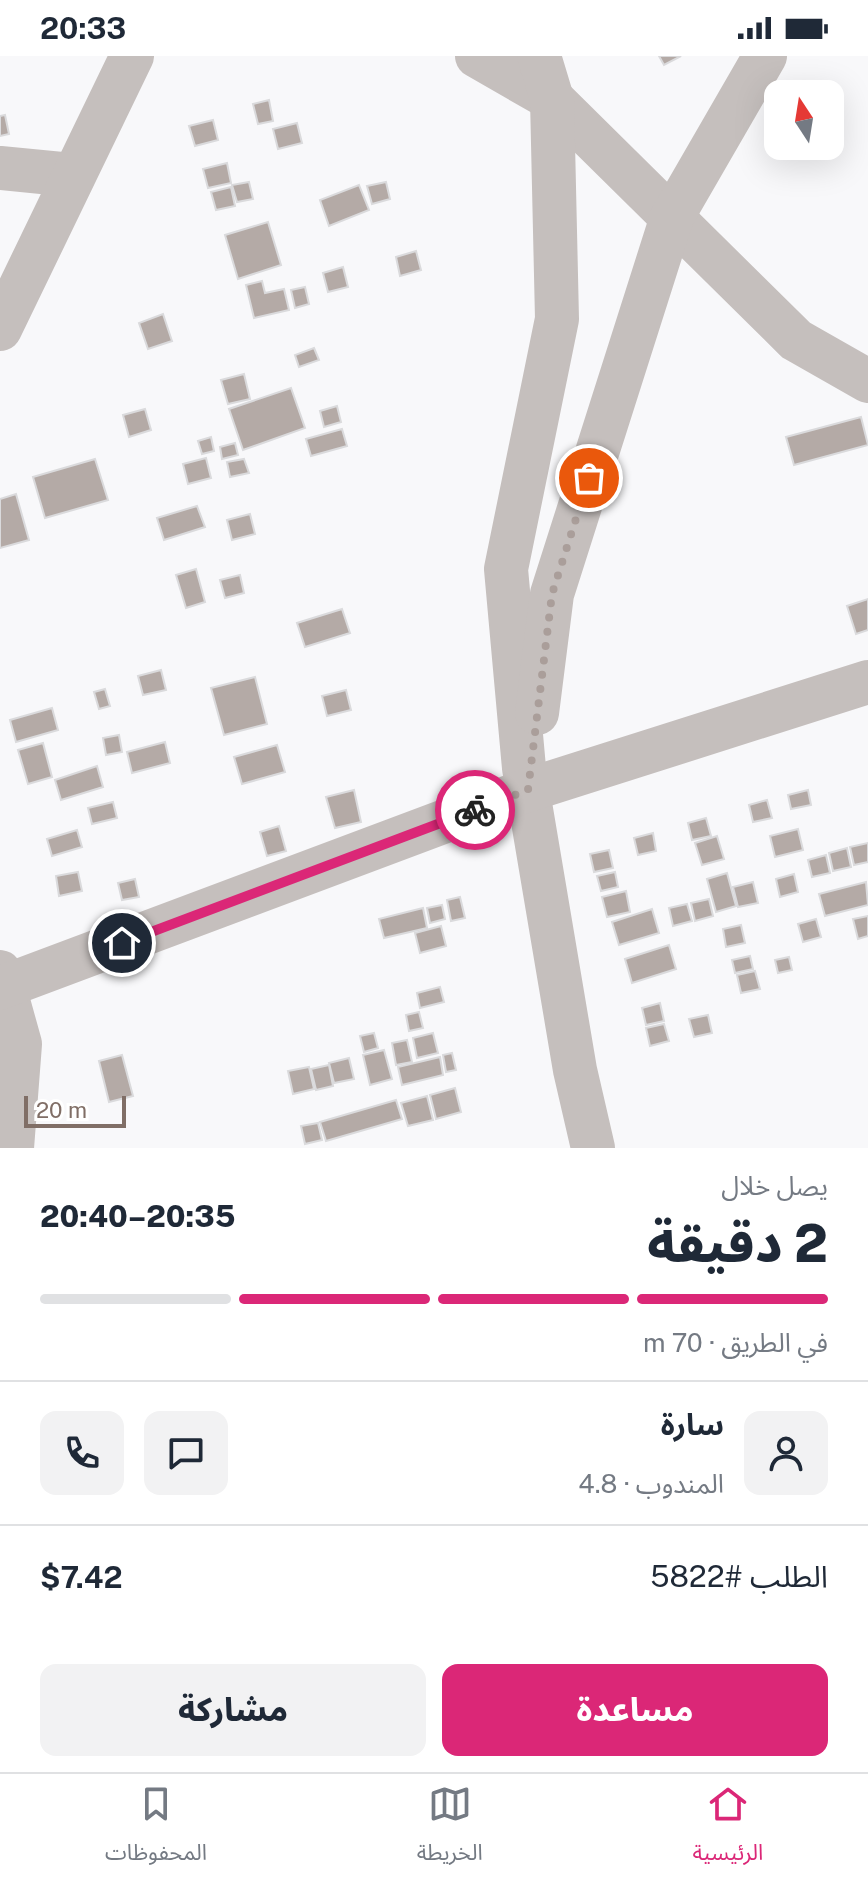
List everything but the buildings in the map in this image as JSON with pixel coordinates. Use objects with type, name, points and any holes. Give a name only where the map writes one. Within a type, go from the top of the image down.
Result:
[{"type":"street","points":[[0,329],[132,56]]},
{"type":"street","points":[[477,56],[552,99],[796,340],[868,381]]},
{"type":"street","points":[[539,56],[552,99],[557,319],[506,569],[528,790],[575,1070],[593,1148]]},
{"type":"street","points":[[552,99],[563,56]]},
{"type":"street","points":[[528,790],[552,594],[672,217],[765,56]]},
{"type":"street","points":[[0,168],[72,175]]},
{"type":"street","points":[[12,1148],[20,1044],[2,983],[528,790],[868,682]]},
{"type":"way so far","points":[[475,810],[528,790],[552,594],[589,478]]},
{"type":"route","points":[[122,943],[475,810]]}]
